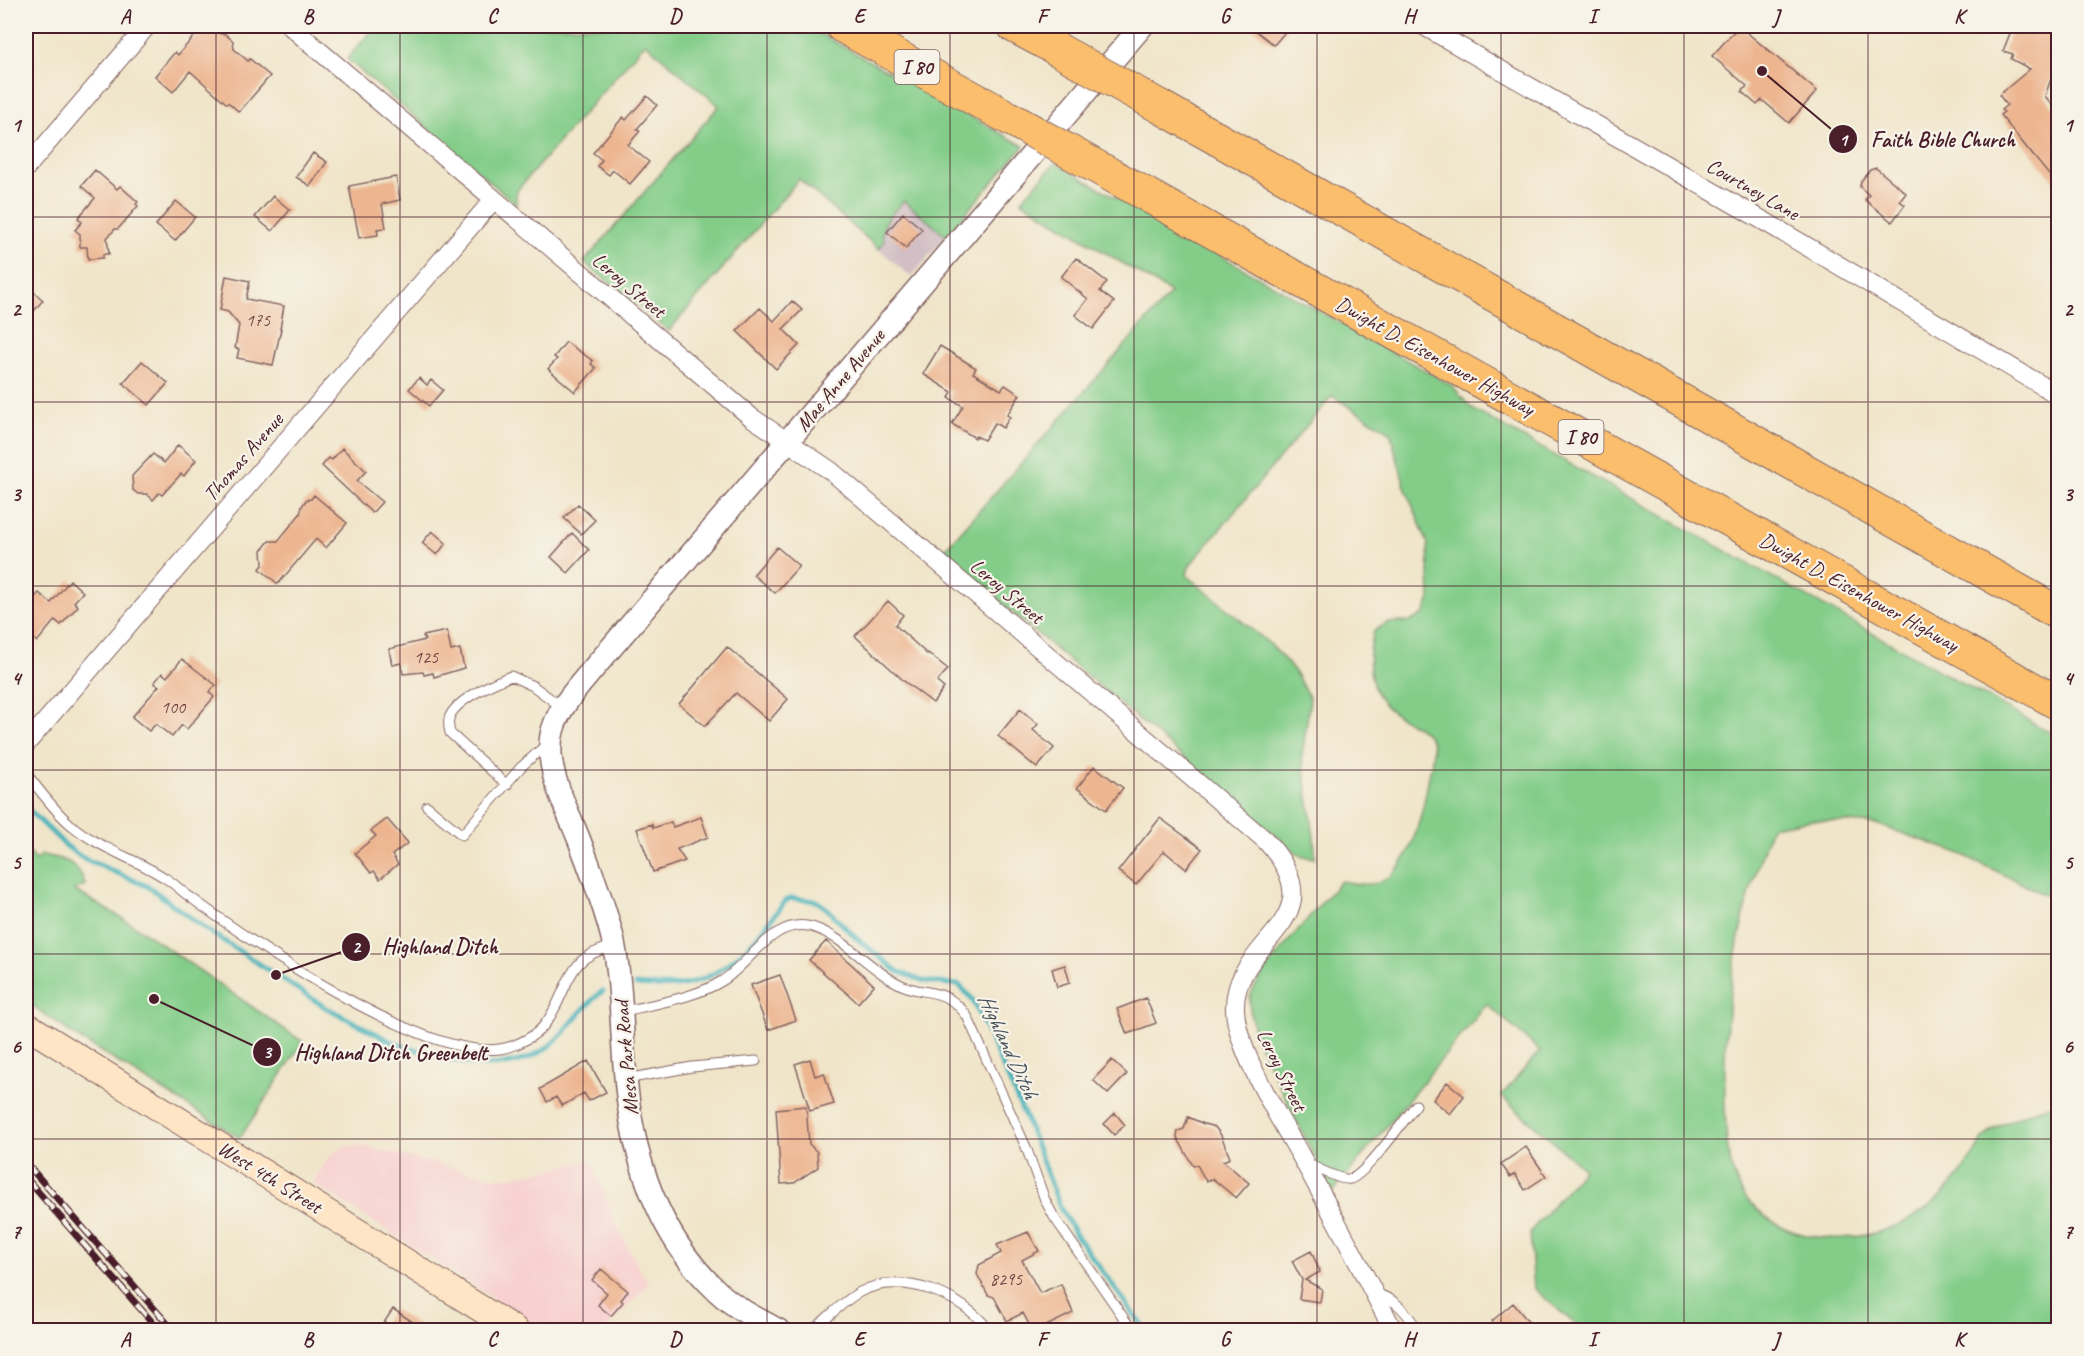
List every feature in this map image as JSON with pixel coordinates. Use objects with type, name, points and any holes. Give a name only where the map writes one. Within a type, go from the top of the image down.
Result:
[{"type":"highway","name":"Dwight D. Eisenhower Highway","points":[[842,26],[2058,703]]},
{"type":"highway","points":[[1014,26],[2058,613]]},
{"type":"main road","name":"West 4th Street","points":[[26,1025],[515,1330]]},
{"type":"street","points":[[26,168],[147,26]]},
{"type":"street","name":"Leroy Street","points":[[290,26],[750,417],[831,471],[1276,851],[1292,881],[1289,912],[1242,977],[1236,993],[1237,1028],[1244,1049],[1394,1330]]},
{"type":"street","name":"Mae Anne Avenue","points":[[551,741],[553,728],[563,708],[593,669],[1142,26]]},
{"type":"street","name":"Courtney Lane","points":[[1424,26],[1759,218],[2058,395]]},
{"type":"street","name":"Thomas Avenue","points":[[26,744],[494,199]]},
{"type":"street","name":"Mesa Park Road","points":[[551,741],[553,769],[599,893],[614,947],[626,1079],[634,1137],[646,1180],[656,1204],[691,1263],[718,1292],[748,1314],[778,1330]]},
{"type":"lane","points":[[507,785],[450,733],[448,720],[453,710],[486,686],[511,676],[533,686],[563,708]]},
{"type":"lane","points":[[427,807],[462,835],[521,767],[551,741]]},
{"type":"lane","points":[[26,773],[55,809],[88,838],[166,879],[258,944],[375,1014],[427,1038],[480,1050],[511,1047],[544,1027],[567,981],[584,958],[594,951],[614,947]]},
{"type":"lane","points":[[621,1012],[710,987],[735,971],[775,935],[791,925],[801,925],[824,932],[893,981],[918,991],[943,994],[953,1000],[968,1016],[1054,1217],[1132,1330]]},
{"type":"lane","points":[[626,1079],[693,1067],[756,1061]]},
{"type":"lane","points":[[1304,1162],[1341,1179],[1350,1179],[1359,1174],[1376,1156],[1416,1105]]},
{"type":"lane","points":[[26,1249],[26,1261]]},
{"type":"lane","points":[[813,1330],[860,1292],[885,1284],[915,1285],[939,1293],[962,1305],[989,1330]]},
{"type":"lane","points":[[1375,1294],[1390,1298],[1398,1304],[1418,1330]]},
{"type":"shaded area","points":[[904,200],[946,236],[911,277],[879,249],[884,241],[881,235],[883,225]]},
{"type":"shaded area","points":[[358,1145],[492,1177],[512,1177],[591,1160],[619,1230],[649,1284],[605,1330],[542,1330],[313,1183],[330,1155],[342,1148]]},
{"type":"green space","points":[[376,26],[806,26],[1024,146],[946,236],[904,201],[885,224],[882,235],[884,241],[879,249],[799,179],[669,331],[584,262],[719,106],[645,43],[519,188],[516,194],[517,205],[347,59]]},
{"type":"green space","points":[[1055,163],[1451,385],[1472,409],[2058,737],[2058,901],[1961,854],[1876,824],[1813,820],[1771,827],[1739,934],[1728,1008],[1725,1083],[1728,1151],[1733,1172],[1742,1192],[1756,1209],[1781,1226],[1799,1233],[1826,1238],[1867,1235],[1905,1222],[1927,1208],[1946,1190],[1990,1132],[2030,1112],[2058,1103],[2058,1330],[1582,1330],[1534,1289],[1530,1232],[1584,1169],[1501,1096],[1540,1051],[1487,1004],[1332,1193],[1256,1038],[1250,1012],[1250,997],[1276,956],[1341,881],[1377,883],[1389,877],[1398,868],[1411,845],[1424,802],[1432,758],[1432,744],[1426,733],[1391,710],[1382,701],[1372,680],[1370,656],[1374,631],[1387,623],[1411,621],[1424,614],[1430,599],[1428,544],[1405,487],[1390,432],[1332,396],[1189,566],[1187,576],[1271,645],[1293,669],[1310,699],[1302,757],[1314,836],[1315,858],[1303,857],[1292,849],[942,553],[1171,293],[1021,201]]},
{"type":"green space","points":[[26,849],[36,860],[42,855],[69,862],[79,871],[85,885],[74,890],[135,926],[303,1042],[240,1138],[77,1037],[26,1001]]},
{"type":"building","points":[[203,26],[211,26],[221,34],[225,34],[233,41],[234,49],[270,76],[239,112],[190,71],[173,92],[155,76],[175,52],[178,55]]},
{"type":"building","points":[[1250,26],[1290,26],[1274,45]]},
{"type":"building","points":[[1739,26],[1817,91],[1789,123],[1762,100],[1757,105],[1742,92],[1747,86],[1712,56]]},
{"type":"building","points":[[2013,26],[2048,26],[2058,30],[2058,78],[2052,76],[2045,96],[2058,112],[2058,186],[2000,115],[2004,112],[2001,110],[2007,105],[1999,95],[2030,69],[2011,59],[2013,54],[2003,51]]},
{"type":"building","points":[[647,96],[657,105],[637,129],[640,131],[628,145],[649,162],[630,184],[613,170],[609,175],[597,166],[602,160],[593,153],[623,117],[626,120]]},
{"type":"building","points":[[313,153],[327,162],[310,186],[296,177]]},
{"type":"building","points":[[1876,168],[1906,193],[1900,201],[1905,205],[1892,222],[1865,200],[1869,195],[1860,187],[1861,181],[1870,170]]},
{"type":"building","points":[[95,170],[117,189],[120,186],[138,202],[136,204],[138,206],[107,238],[109,254],[103,254],[103,258],[88,259],[87,247],[80,247],[80,234],[75,230],[82,222],[78,218],[95,198],[81,186]]},
{"type":"building","points":[[396,177],[400,200],[382,204],[386,228],[377,229],[378,235],[359,238],[349,186]]},
{"type":"building","points":[[273,196],[290,210],[272,231],[255,217]]},
{"type":"building","points":[[176,201],[195,217],[175,241],[156,225]]},
{"type":"building","points":[[903,213],[922,229],[906,248],[887,232]]},
{"type":"building","points":[[1076,258],[1107,282],[1100,291],[1114,302],[1093,329],[1075,315],[1088,299],[1061,277]]},
{"type":"building","points":[[226,276],[250,281],[246,299],[284,306],[273,365],[237,358],[239,349],[235,348],[239,325],[228,312],[220,310]]},
{"type":"building","points":[[26,285],[43,300],[26,321]]},
{"type":"building","points":[[792,301],[802,310],[783,329],[799,345],[776,369],[737,331],[760,308],[774,321]]},
{"type":"building","points":[[566,342],[593,361],[591,364],[596,368],[575,392],[548,369],[557,359],[554,357]]},
{"type":"building","points":[[940,346],[976,368],[973,373],[1001,390],[1005,385],[1020,395],[1007,415],[1010,417],[1003,428],[995,423],[984,440],[976,436],[975,438],[952,424],[963,406],[949,398],[952,392],[923,374]]},
{"type":"building","points":[[142,361],[168,383],[149,405],[123,383]]},
{"type":"building","points":[[419,378],[427,385],[431,380],[443,390],[429,406],[409,389]]},
{"type":"building","points":[[178,445],[196,460],[184,476],[181,474],[162,495],[159,493],[153,500],[147,494],[138,494],[133,490],[132,476],[153,454],[164,463]]},
{"type":"building","points":[[342,448],[366,471],[357,481],[382,502],[372,513],[322,466],[329,458],[332,460]]},
{"type":"building","points":[[314,495],[347,523],[326,548],[316,539],[278,584],[260,569],[263,565],[262,550],[269,541],[278,541],[300,514],[306,500],[311,499]]},
{"type":"building","points":[[578,504],[595,520],[581,534],[564,518]]},
{"type":"building","points":[[432,531],[446,543],[437,555],[422,543]]},
{"type":"building","points":[[572,533],[589,550],[568,573],[551,557]]},
{"type":"building","points":[[777,547],[799,566],[775,593],[753,575]]},
{"type":"building","points":[[70,580],[83,592],[74,602],[78,606],[61,625],[55,620],[37,642],[26,632],[26,589],[35,597],[39,593],[51,603]]},
{"type":"building","points":[[888,601],[903,615],[895,625],[927,654],[948,669],[937,682],[944,688],[933,703],[904,681],[855,636]]},
{"type":"building","points":[[447,631],[451,651],[460,649],[464,668],[434,677],[433,673],[424,675],[423,672],[403,674],[401,663],[392,665],[389,649],[425,640],[423,636]]},
{"type":"building","points":[[727,647],[788,699],[769,721],[736,693],[705,726],[679,704]]},
{"type":"building","points":[[182,659],[216,685],[209,692],[214,697],[187,729],[182,725],[172,737],[156,724],[149,731],[132,717],[159,686],[154,683],[162,673],[167,677]]},
{"type":"building","points":[[1020,709],[1038,724],[1033,730],[1054,748],[1037,768],[998,736]]},
{"type":"building","points":[[1094,766],[1123,788],[1106,810],[1077,788]]},
{"type":"building","points":[[701,817],[708,837],[677,849],[685,861],[653,872],[637,829],[652,824],[653,828],[671,822],[673,827]]},
{"type":"building","points":[[1160,818],[1202,849],[1186,869],[1164,851],[1136,885],[1118,871]]},
{"type":"building","points":[[387,819],[408,843],[392,855],[398,864],[380,879],[374,871],[371,873],[355,853],[376,836],[371,831]]},
{"type":"building","points":[[826,941],[874,985],[858,1003],[809,960]]},
{"type":"building","points":[[1065,965],[1070,983],[1057,987],[1052,969]]},
{"type":"building","points":[[780,975],[796,1020],[768,1030],[751,985]]},
{"type":"building","points":[[1146,998],[1156,1023],[1127,1034],[1117,1009]]},
{"type":"building","points":[[810,1059],[815,1076],[824,1073],[834,1104],[810,1111],[795,1064]]},
{"type":"building","points":[[1112,1060],[1127,1074],[1108,1094],[1093,1080]]},
{"type":"building","points":[[588,1061],[606,1092],[589,1101],[584,1093],[562,1106],[556,1097],[547,1102],[540,1089]]},
{"type":"building","points":[[1447,1082],[1464,1096],[1450,1114],[1433,1100]]},
{"type":"building","points":[[806,1106],[809,1144],[817,1152],[818,1167],[794,1183],[781,1184],[776,1109]]},
{"type":"building","points":[[1115,1113],[1125,1125],[1114,1135],[1104,1124]]},
{"type":"building","points":[[1188,1117],[1215,1127],[1221,1135],[1230,1158],[1223,1161],[1249,1183],[1236,1198],[1213,1179],[1206,1181],[1197,1165],[1193,1166],[1177,1137],[1178,1131],[1184,1129]]},
{"type":"building","points":[[1526,1147],[1546,1176],[1525,1190],[1515,1174],[1510,1177],[1501,1164]]},
{"type":"building","points":[[1028,1232],[1039,1251],[1022,1260],[1040,1293],[1061,1284],[1073,1313],[1038,1330],[1032,1330],[1023,1313],[1007,1321],[994,1297],[988,1295],[977,1274],[979,1265],[1001,1253],[997,1245]]},
{"type":"building","points":[[1311,1251],[1320,1272],[1305,1280],[1322,1289],[1320,1302],[1299,1299],[1302,1280],[1292,1261]]},
{"type":"building","points":[[601,1269],[628,1291],[621,1300],[623,1302],[611,1316],[598,1305],[607,1293],[592,1280]]},
{"type":"building","points":[[1513,1303],[1535,1330],[1500,1330],[1492,1321]]},
{"type":"building","points":[[393,1309],[425,1330],[379,1330]]},
{"type":"waterway","name":"Highland Ditch","points":[[26,807],[65,845],[81,857],[149,887],[204,928],[325,1007],[392,1042],[412,1049],[476,1064],[497,1065],[517,1062],[537,1054],[555,1041],[603,991]]},
{"type":"waterway","name":"Highland Ditch","points":[[636,985],[681,985],[717,972],[743,952],[785,901],[791,898],[816,901],[825,907],[855,937],[897,971],[923,981],[959,985],[972,999],[978,1011],[1026,1119],[1061,1209],[1074,1232],[1145,1330]]},
{"type":"railway","points":[[26,1163],[173,1330]]},
{"type":"railway","points":[[26,1178],[159,1330]]},
{"type":"place","name":"Faith Bible Church","points":[[1762,71]]},
{"type":"place","name":"Highland Ditch","points":[[276,975]]},
{"type":"place","name":"Highland Ditch Greenbelt","points":[[154,999]]}]
